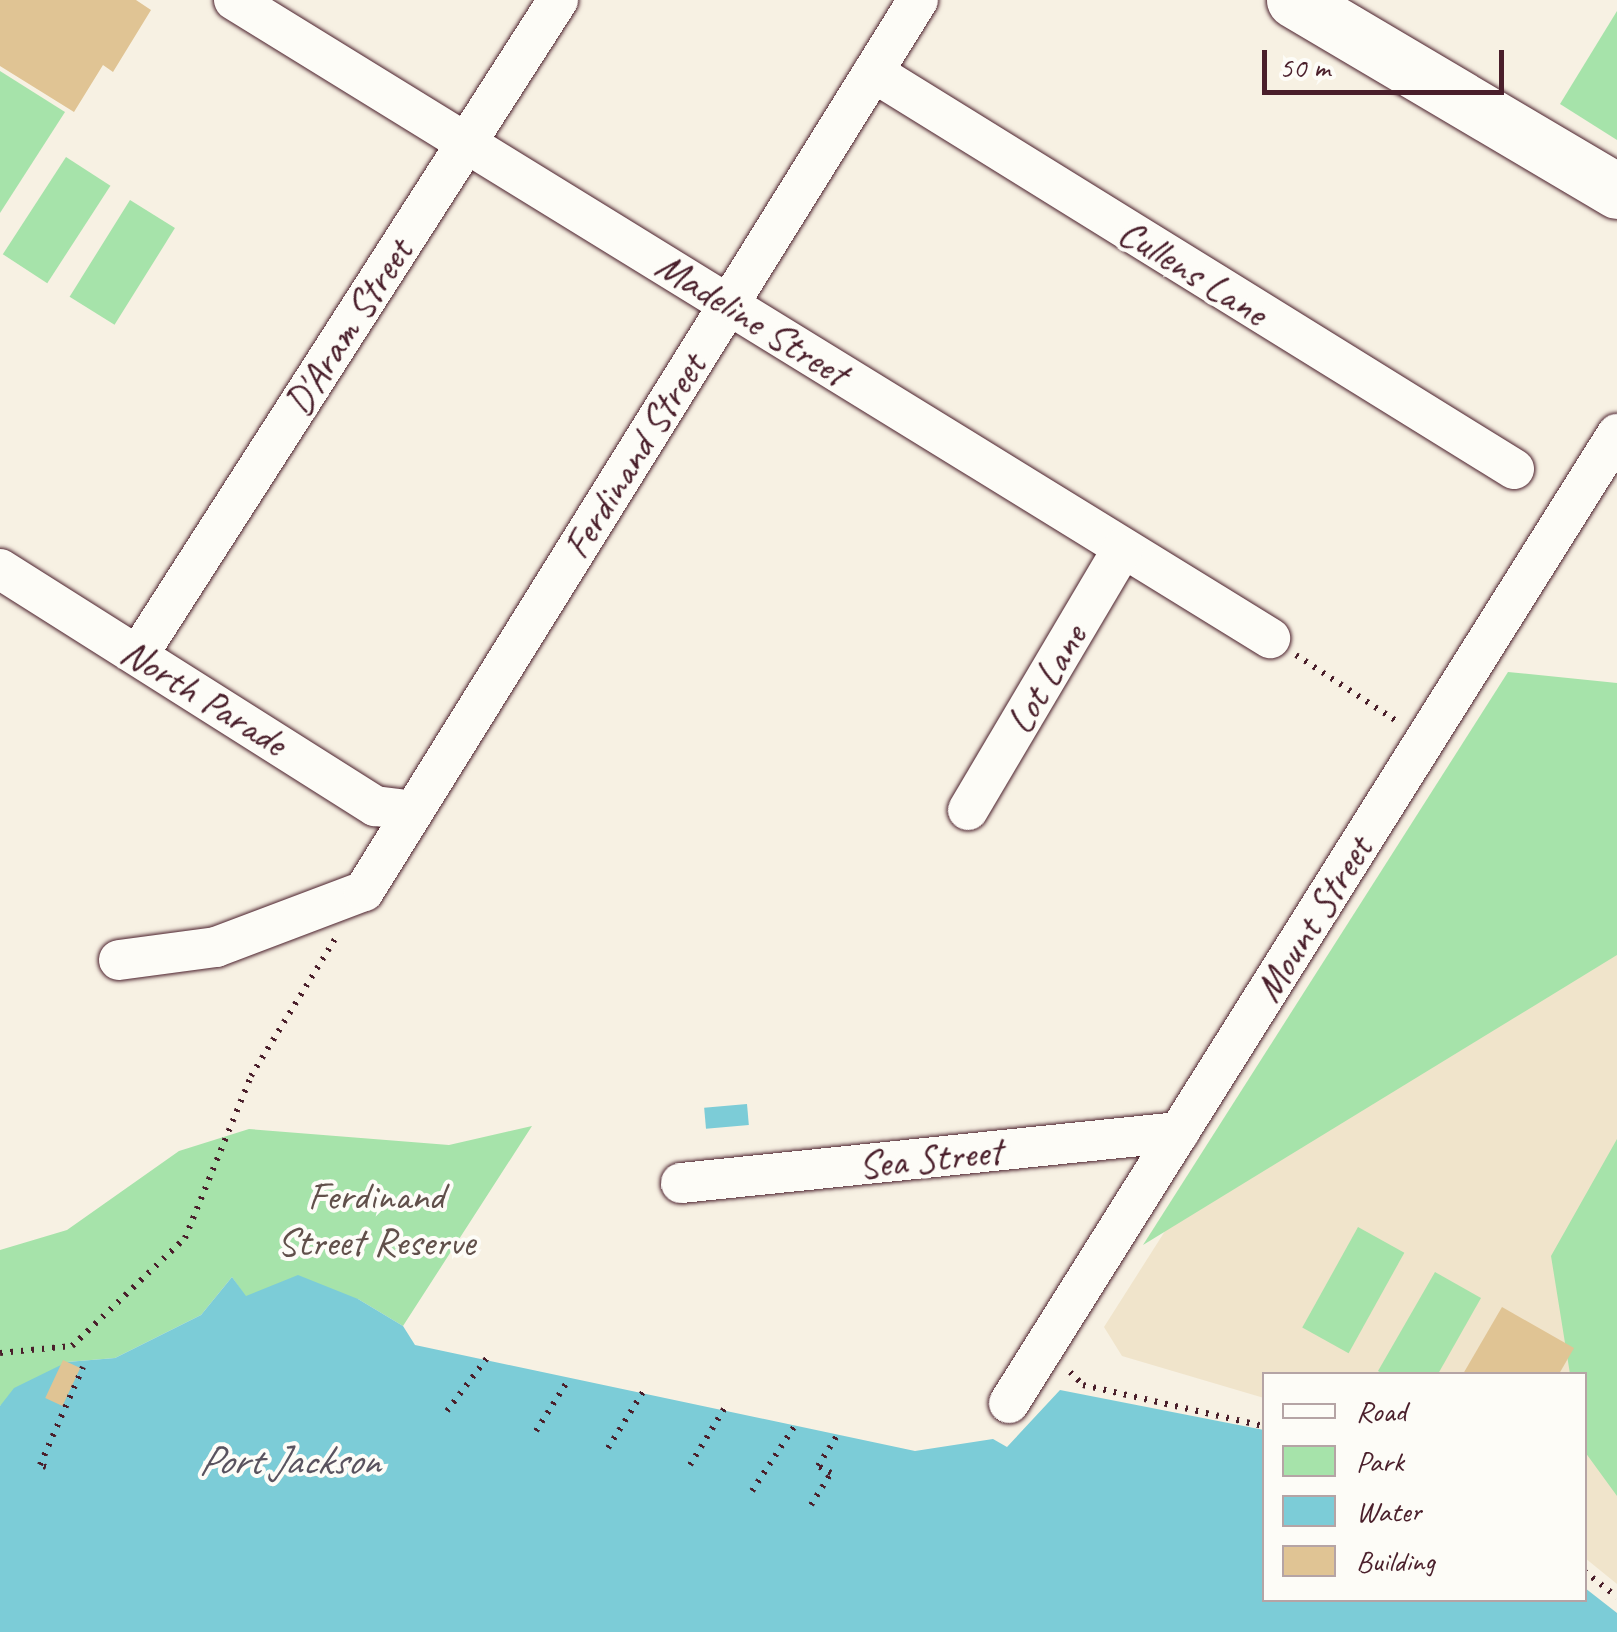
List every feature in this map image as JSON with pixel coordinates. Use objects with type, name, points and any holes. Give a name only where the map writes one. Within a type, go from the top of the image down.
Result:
[{"type":"street","name":"Madeline Street","points":[[234,0],[1270,638]]},
{"type":"street","name":"D'Aram Street","points":[[138,654],[558,0]]},
{"type":"street","name":"Ferdinand Street","points":[[118,960],[216,947],[364,892],[918,0]]},
{"type":"street","points":[[1294,0],[1617,191]]},
{"type":"street","name":"Cullens Lane","points":[[874,72],[1514,469]]},
{"type":"street","name":"Mount Street","points":[[1008,1403],[1617,434]]},
{"type":"street","name":"Lot Lane","points":[[968,810],[1123,548]]},
{"type":"street","name":"North Parade","points":[[0,569],[375,806],[414,811]]},
{"type":"street","name":"Sea Street","points":[[681,1183],[1179,1132]]},
{"type":"path","points":[[1270,638],[1425,740]]},
{"type":"path","points":[[0,1354],[72,1346],[185,1238],[250,1076],[340,931]]},
{"type":"path","points":[[1044,1346],[1083,1385],[1262,1426]]},
{"type":"path","points":[[447,1411],[490,1354]]},
{"type":"path","points":[[46,1467],[40,1465],[83,1367]]},
{"type":"path","points":[[536,1431],[569,1379]]},
{"type":"path","points":[[608,1448],[643,1392]]},
{"type":"path","points":[[690,1465],[724,1410]]},
{"type":"path","points":[[752,1492],[794,1427]]},
{"type":"path","points":[[811,1505],[831,1474],[818,1466],[837,1436]]},
{"type":"path","points":[[1587,1573],[1617,1597]]},
{"type":"shaded area","points":[[1483,731],[1617,828],[1617,1584],[1587,1560],[1587,1372],[1262,1372],[1262,1397],[1122,1356],[1104,1327]]},
{"type":"green space","points":[[1617,11],[1617,140],[1560,104]]},
{"type":"green space","points":[[0,71],[65,112],[0,213]]},
{"type":"green space","points":[[66,157],[110,186],[47,283],[3,254]]},
{"type":"green space","points":[[130,200],[175,228],[115,325],[70,297]]},
{"type":"green space","points":[[1508,672],[1617,683],[1617,955],[1143,1245]]},
{"type":"green space","name":"Ferdinand Street Reserve","points":[[532,1126],[403,1326],[358,1299],[245,1296],[232,1277],[201,1315],[115,1358],[67,1362],[0,1406],[0,1250],[67,1230],[179,1151],[249,1129],[449,1145]]},
{"type":"green space","points":[[1617,1139],[1617,1496],[1587,1455],[1587,1372],[1570,1372],[1551,1256]]},
{"type":"green space","points":[[1358,1227],[1404,1253],[1349,1353],[1302,1328]]},
{"type":"green space","points":[[1435,1272],[1481,1298],[1439,1372],[1378,1371]]},
{"type":"water","points":[[747,1104],[749,1125],[706,1129],[704,1108]]},
{"type":"water","name":"Port Jackson","points":[[298,1275],[358,1299],[403,1326],[415,1345],[915,1451],[993,1439],[1007,1447],[1060,1390],[1262,1430],[1262,1602],[1587,1602],[1587,1590],[1617,1613],[1617,1632],[0,1632],[0,1406],[14,1388],[67,1362],[115,1358],[201,1315],[232,1277],[246,1296]]},
{"type":"building","points":[[0,0],[136,0],[151,10],[113,72],[103,65],[74,112],[0,66]]},
{"type":"building","points":[[1502,1307],[1574,1348],[1560,1372],[1464,1372]]},
{"type":"building","points":[[63,1360],[80,1368],[62,1406],[45,1398]]}]
